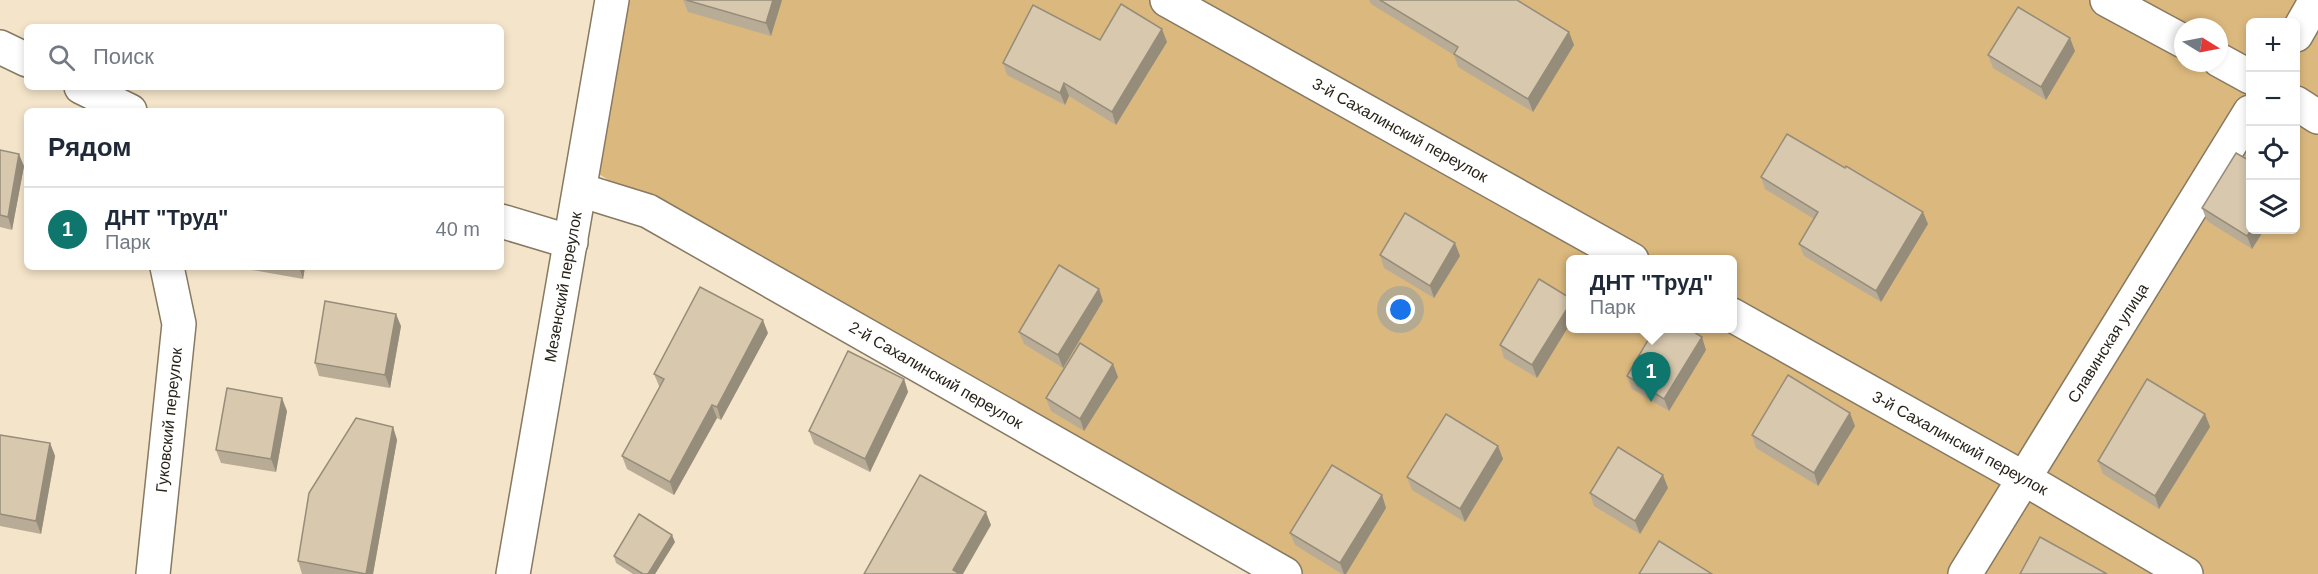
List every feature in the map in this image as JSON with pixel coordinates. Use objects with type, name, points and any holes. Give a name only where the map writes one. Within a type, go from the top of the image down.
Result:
[{"type":"street","name":"Мезенский переулок","points":[[513,574],[612,0]]},
{"type":"street","name":"3-й Сахалинский переулок","points":[[1167,0],[1623,255]]},
{"type":"street","points":[[2107,0],[2174,36]]},
{"type":"street","points":[[2300,27],[2316,0]]},
{"type":"street","points":[[0,47],[24,59]]},
{"type":"street","points":[[2228,65],[2246,75]]},
{"type":"street","points":[[87,90],[124,108]]},
{"type":"street","points":[[2300,106],[2318,117]]},
{"type":"street","name":"Славинская улица","points":[[1965,574],[2246,119]]},
{"type":"street","name":"2-й Сахалинский переулок","points":[[580,190],[648,211],[1285,574]]},
{"type":"street","points":[[504,222],[571,242]]},
{"type":"street","name":"Гуковский переулок","points":[[153,574],[179,324],[168,270]]},
{"type":"street","name":"3-й Сахалинский переулок","points":[[1737,318],[2025,479],[2186,574]]},
{"type":"shaded area","points":[[620,0],[2318,0],[2318,574],[1276,574],[595,172]]},
{"type":"building","points":[[686,0],[773,0],[766,23]]},
{"type":"building","points":[[1380,0],[1517,0],[1569,32],[1528,99],[1454,54],[1458,47]]},
{"type":"building","points":[[1121,4],[1162,29],[1112,112],[1064,83],[1060,93],[1003,63],[1033,5],[1100,40]]},
{"type":"building","points":[[2018,7],[2070,38],[2041,87],[1988,55]]},
{"type":"building","points":[[1787,134],[1923,212],[1876,291],[1799,244],[1818,212],[1761,177]]},
{"type":"building","points":[[0,150],[19,154],[8,217],[0,215]]},
{"type":"building","points":[[2236,153],[2246,159],[2247,236],[2202,208]]},
{"type":"building","points":[[1405,213],[1455,243],[1430,286],[1380,255]]},
{"type":"building","points":[[1059,265],[1099,289],[1058,355],[1019,332]]},
{"type":"building","points":[[1539,279],[1566,296],[1566,310],[1532,365],[1500,345]]},
{"type":"building","points":[[700,287],[763,320],[717,407],[712,405],[670,482],[622,456],[664,379],[654,374]]},
{"type":"building","points":[[325,301],[396,314],[385,375],[315,363]]},
{"type":"building","points":[[1652,333],[1696,333],[1702,337],[1664,399],[1627,376]]},
{"type":"building","points":[[1080,343],[1113,364],[1080,419],[1046,398]]},
{"type":"building","points":[[848,351],[904,379],[865,459],[809,431]]},
{"type":"building","points":[[1788,375],[1850,413],[1814,473],[1752,435]]},
{"type":"building","points":[[2147,379],[2205,414],[2155,496],[2098,461]]},
{"type":"building","points":[[227,388],[282,398],[271,459],[216,450]]},
{"type":"building","points":[[1446,414],[1498,446],[1460,509],[1407,477]]},
{"type":"building","points":[[356,418],[393,427],[366,574],[298,561],[309,493]]},
{"type":"building","points":[[0,435],[50,443],[36,521],[0,514]]},
{"type":"building","points":[[1618,447],[1663,475],[1635,521],[1590,493]]},
{"type":"building","points":[[1332,465],[1382,495],[1340,563],[1290,533]]},
{"type":"building","points":[[920,475],[986,512],[953,570],[960,574],[864,574]]},
{"type":"building","points":[[639,514],[672,535],[648,574],[643,574],[614,556]]},
{"type":"building","points":[[2040,537],[2107,574],[2020,574]]},
{"type":"building","points":[[1659,541],[1712,574],[1639,574]]},
{"type":"place","name":"ДНТ \"Труд\"","points":[[1651,402]]}]
